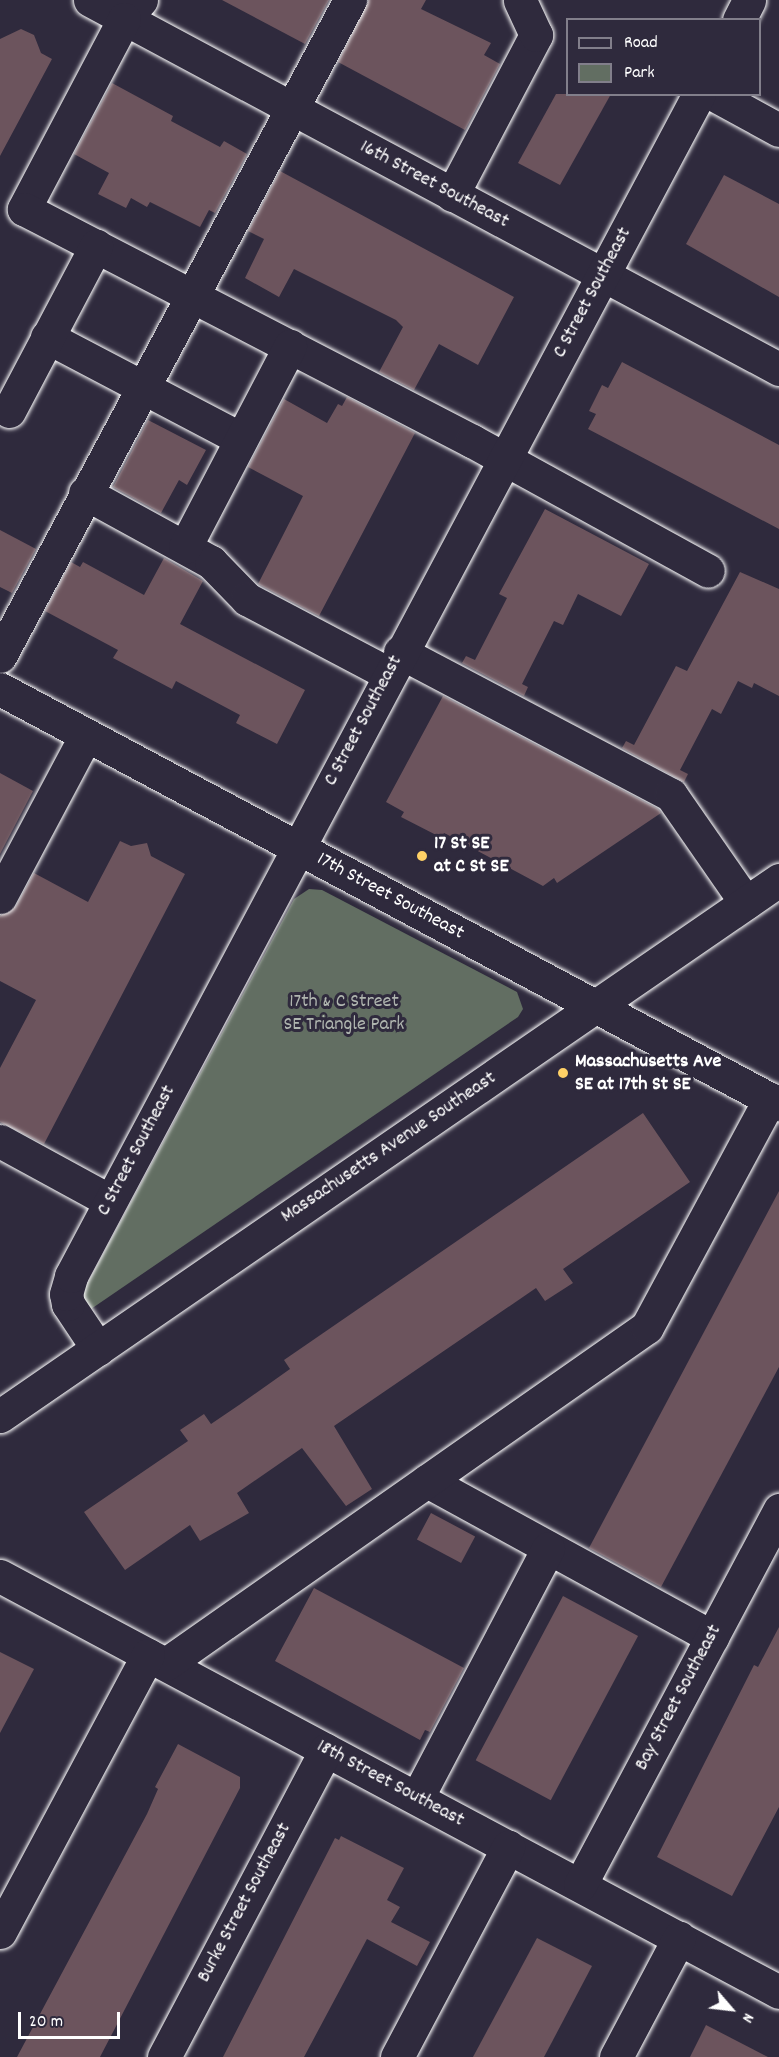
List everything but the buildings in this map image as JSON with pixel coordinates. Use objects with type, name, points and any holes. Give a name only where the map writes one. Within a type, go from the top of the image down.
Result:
[{"type":"street","name":"16th Street Southeast","points":[[90,0],[133,9],[292,109],[779,369]]},
{"type":"street","points":[[0,656],[142,386],[350,0]]},
{"type":"street","points":[[452,195],[536,35],[520,0]]},
{"type":"street","points":[[740,18],[749,0]]},
{"type":"street","points":[[133,9],[24,209],[192,294],[708,570]]},
{"type":"street","name":"C Street Southeast","points":[[98,1349],[71,1313],[66,1294],[71,1276],[698,96]]},
{"type":"street","points":[[717,96],[779,129]]},
{"type":"street","points":[[9,411],[96,246]]},
{"type":"street","points":[[47,337],[241,439]]},
{"type":"street","points":[[185,547],[290,346]]},
{"type":"street","points":[[86,493],[185,547],[221,570],[248,599],[395,663],[671,795],[746,903]]},
{"type":"street","name":"17th Street Southeast","points":[[0,689],[775,1102]]},
{"type":"street","points":[[0,897],[86,735]]},
{"type":"street","name":"Massachusetts Avenue Southeast","points":[[0,1416],[779,880]]},
{"type":"street","points":[[0,1932],[157,1659],[427,1481],[647,1327],[775,1102]]},
{"type":"street","points":[[0,1141],[110,1201]]},
{"type":"street","points":[[427,1481],[711,1637]]},
{"type":"street","name":"Bay Street Southeast","points":[[580,1885],[779,1510]]},
{"type":"street","points":[[417,1798],[548,1548]]},
{"type":"street","name":"18th Street Southeast","points":[[0,1576],[779,1992]]},
{"type":"street","name":"Burke Street Southeast","points":[[164,2057],[326,1750]]},
{"type":"street","points":[[397,2057],[508,1847]]},
{"type":"street","points":[[616,2057],[678,1938]]},
{"type":"green space","name":"17th & C Street SE Triangle Park","points":[[309,889],[322,890],[517,992],[523,1009],[518,1017],[91,1309],[80,1297],[294,899]]},
{"type":"place","name":"17 St SE at C St SE","points":[[422,856]]},
{"type":"place","name":"Massachusetts Ave SE at 17th St SE","points":[[563,1073]]}]
